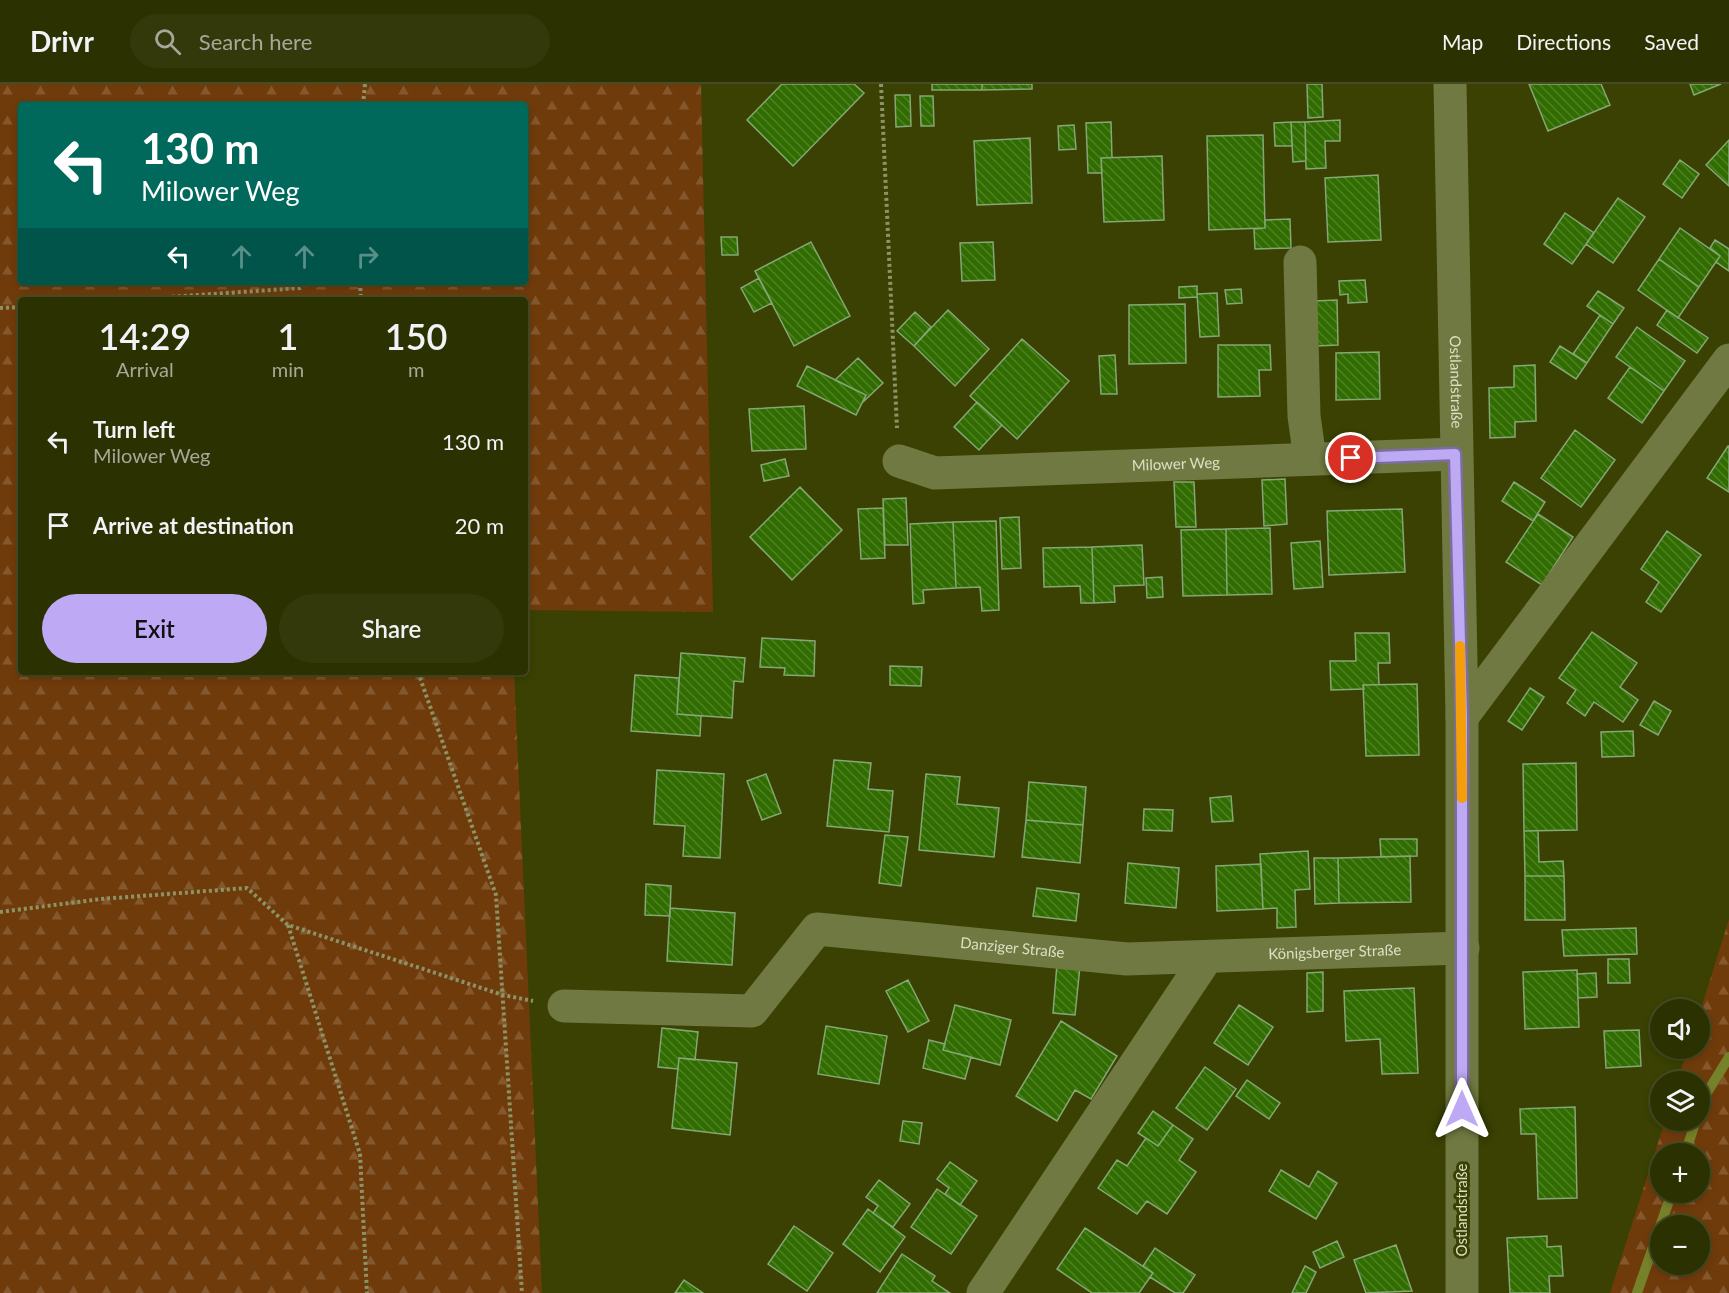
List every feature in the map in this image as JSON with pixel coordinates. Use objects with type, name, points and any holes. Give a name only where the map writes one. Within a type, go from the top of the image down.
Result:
[{"type":"street","name":"Ostlandstraße","points":[[1450,84],[1455,454],[1462,717],[1462,1293]]},
{"type":"street","points":[[1300,262],[1304,416],[1310,459]]},
{"type":"street","points":[[1462,717],[1729,360]]},
{"type":"street","name":"Milower Weg","points":[[898,461],[935,473],[1455,454]]},
{"type":"street","name":"Danziger Straße","points":[[564,1006],[752,1011],[817,929],[1127,959],[1207,957]]},
{"type":"street","name":"Königsberger Straße","points":[[1207,957],[1463,948]]},
{"type":"street","points":[[983,1293],[1207,957]]},
{"type":"path","points":[[363,102],[364,84]]},
{"type":"path","points":[[881,84],[898,461]]},
{"type":"path","points":[[168,297],[300,288],[304,285]]},
{"type":"path","points":[[0,308],[18,307]]},
{"type":"path","points":[[419,675],[496,895],[522,1293]]},
{"type":"path","points":[[0,912],[101,899],[246,888],[288,925],[503,995],[564,1006]]},
{"type":"path","points":[[288,925],[360,1154],[367,1293]]},
{"type":"green space","points":[[0,84],[701,84],[713,612],[528,610],[528,297],[18,297],[18,675],[514,675],[542,1293],[0,1293]]},
{"type":"green space","points":[[1729,919],[1729,1293],[1610,1293],[1650,1168],[1650,1203],[1710,1203],[1710,1143],[1658,1143],[1662,1131],[1710,1131],[1710,1071],[1680,1071],[1685,1059],[1710,1059],[1710,999],[1704,999]]},
{"type":"building","points":[[782,84],[854,84],[864,93],[793,166],[747,120]]},
{"type":"building","points":[[932,84],[982,84],[982,90],[932,90]]},
{"type":"building","points":[[982,84],[1032,84],[1032,89],[982,90]]},
{"type":"building","points":[[1307,84],[1322,84],[1323,117],[1308,118]]},
{"type":"building","points":[[1529,84],[1601,84],[1610,105],[1548,131]]},
{"type":"building","points":[[1690,84],[1721,84],[1694,95]]},
{"type":"building","points":[[895,95],[910,95],[911,126],[896,127]]},
{"type":"building","points":[[920,96],[933,96],[934,126],[921,126]]},
{"type":"building","points":[[1340,120],[1340,141],[1325,141],[1326,168],[1306,169],[1305,122]]},
{"type":"building","points":[[1111,122],[1112,158],[1101,158],[1102,173],[1088,173],[1086,123]]},
{"type":"building","points":[[1291,122],[1292,146],[1275,146],[1274,123]]},
{"type":"building","points":[[1291,122],[1305,122],[1306,161],[1293,162]]},
{"type":"building","points":[[1074,125],[1076,149],[1059,150],[1058,126]]},
{"type":"building","points":[[1263,135],[1265,228],[1209,230],[1207,136]]},
{"type":"building","points":[[1030,138],[1032,203],[977,205],[974,141]]},
{"type":"building","points":[[1729,140],[1729,186],[1706,165]]},
{"type":"building","points":[[1162,156],[1164,220],[1104,222],[1101,158]]},
{"type":"building","points":[[1680,160],[1699,174],[1682,198],[1663,184]]},
{"type":"building","points":[[1378,175],[1381,240],[1328,242],[1325,178]]},
{"type":"building","points":[[1618,198],[1645,217],[1613,263],[1586,244]]},
{"type":"building","points":[[1565,213],[1594,233],[1572,264],[1544,244]]},
{"type":"building","points":[[1290,219],[1291,248],[1255,249],[1254,229],[1265,228],[1265,220]]},
{"type":"building","points":[[1680,228],[1720,256],[1699,287],[1659,259]]},
{"type":"building","points":[[721,237],[737,237],[738,255],[722,255]]},
{"type":"building","points":[[1715,240],[1729,249],[1729,271],[1716,262],[1720,256],[1710,248]]},
{"type":"building","points":[[811,242],[850,316],[794,346],[755,271]]},
{"type":"building","points":[[993,242],[995,280],[962,281],[960,243]]},
{"type":"building","points":[[1659,259],[1699,287],[1678,318],[1638,290]]},
{"type":"building","points":[[759,278],[772,303],[754,312],[741,288]]},
{"type":"building","points":[[1365,280],[1367,302],[1348,303],[1348,294],[1340,295],[1339,281]]},
{"type":"building","points":[[1197,286],[1197,297],[1179,298],[1179,287]]},
{"type":"building","points":[[1241,289],[1242,303],[1227,304],[1225,290]]},
{"type":"building","points":[[1598,291],[1624,308],[1613,324],[1587,306]]},
{"type":"building","points":[[1217,293],[1219,336],[1200,337],[1197,294]]},
{"type":"building","points":[[1337,300],[1338,345],[1316,346],[1314,301]]},
{"type":"building","points":[[1185,304],[1186,363],[1129,364],[1129,305]]},
{"type":"building","points":[[948,310],[989,349],[955,386],[914,346]]},
{"type":"building","points":[[1667,310],[1708,338],[1697,353],[1657,325]]},
{"type":"building","points":[[915,312],[931,327],[914,346],[897,331]]},
{"type":"building","points":[[1600,315],[1613,324],[1587,363],[1573,354]]},
{"type":"building","points":[[1637,327],[1685,361],[1664,391],[1616,357]]},
{"type":"building","points":[[1022,339],[1069,381],[1017,439],[970,396]]},
{"type":"building","points":[[1218,345],[1270,345],[1271,370],[1259,370],[1260,396],[1218,397]]},
{"type":"building","points":[[1560,346],[1587,363],[1576,379],[1550,362]]},
{"type":"building","points":[[1379,352],[1380,399],[1336,400],[1336,353]]},
{"type":"building","points":[[1115,355],[1117,394],[1101,394],[1099,356]]},
{"type":"building","points":[[858,358],[883,383],[863,402],[866,395],[835,380]]},
{"type":"building","points":[[1535,365],[1536,421],[1515,422],[1515,437],[1490,438],[1489,388],[1514,387],[1514,366]]},
{"type":"building","points":[[807,366],[866,395],[856,415],[797,386]]},
{"type":"building","points":[[1630,367],[1664,391],[1642,423],[1608,398]]},
{"type":"building","points":[[977,402],[1002,425],[979,450],[954,427]]},
{"type":"building","points":[[804,406],[806,449],[752,451],[749,409]]},
{"type":"building","points":[[1575,430],[1615,460],[1581,507],[1541,478]]},
{"type":"building","points":[[1729,446],[1729,492],[1707,478]]},
{"type":"building","points":[[785,459],[789,476],[764,481],[761,465]]},
{"type":"building","points":[[1285,479],[1287,524],[1264,526],[1262,480]]},
{"type":"building","points":[[1174,482],[1194,482],[1196,527],[1176,527]]},
{"type":"building","points":[[1514,482],[1545,502],[1533,521],[1502,501]]},
{"type":"building","points":[[800,487],[842,530],[792,580],[750,537]]},
{"type":"building","points":[[906,498],[908,545],[885,545],[883,499]]},
{"type":"building","points":[[883,508],[885,558],[861,559],[858,509]]},
{"type":"building","points":[[1402,509],[1405,572],[1329,575],[1327,511]]},
{"type":"building","points":[[1538,514],[1573,537],[1542,585],[1506,562]]},
{"type":"building","points":[[1019,517],[1021,568],[1002,569],[1000,518]]},
{"type":"building","points":[[996,521],[999,610],[982,611],[980,587],[956,588],[953,522]]},
{"type":"building","points":[[953,522],[956,588],[923,590],[924,603],[913,604],[910,524]]},
{"type":"building","points":[[1270,528],[1272,594],[1227,595],[1226,529]]},
{"type":"building","points":[[1226,529],[1227,595],[1183,596],[1181,530]]},
{"type":"building","points":[[1667,531],[1701,555],[1661,612],[1646,602],[1659,582],[1641,569]]},
{"type":"building","points":[[1320,541],[1323,587],[1294,589],[1291,543]]},
{"type":"building","points":[[1142,545],[1144,585],[1114,586],[1115,602],[1094,603],[1092,547]]},
{"type":"building","points":[[1092,547],[1094,603],[1081,603],[1080,586],[1044,587],[1043,548]]},
{"type":"building","points":[[1162,577],[1163,597],[1147,598],[1146,578]]},
{"type":"building","points":[[1592,632],[1637,663],[1620,687],[1638,700],[1623,722],[1594,702],[1585,716],[1567,703],[1576,690],[1559,678]]},
{"type":"building","points":[[1355,633],[1389,633],[1390,663],[1378,663],[1379,685],[1363,685],[1364,689],[1331,690],[1330,661],[1356,661]]},
{"type":"building","points":[[762,638],[815,641],[814,676],[784,675],[785,668],[760,667]]},
{"type":"building","points":[[681,653],[745,658],[743,682],[734,681],[732,718],[677,714]]},
{"type":"building","points":[[890,666],[922,667],[921,686],[890,685]]},
{"type":"building","points":[[635,675],[679,678],[677,714],[701,716],[700,736],[631,731]]},
{"type":"building","points":[[1417,684],[1419,755],[1366,756],[1363,685]]},
{"type":"building","points":[[1530,688],[1544,697],[1522,730],[1508,721]]},
{"type":"building","points":[[1654,701],[1671,711],[1658,735],[1640,725]]},
{"type":"building","points":[[1633,731],[1634,756],[1602,757],[1601,732]]},
{"type":"building","points":[[834,760],[871,763],[868,789],[893,791],[889,832],[827,826]]},
{"type":"building","points":[[1576,763],[1577,830],[1524,831],[1523,764]]},
{"type":"building","points":[[657,770],[724,774],[720,858],[683,856],[685,826],[654,824]]},
{"type":"building","points":[[766,774],[781,813],[762,820],[747,781]]},
{"type":"building","points":[[926,774],[960,777],[957,804],[999,808],[994,857],[919,850]]},
{"type":"building","points":[[1029,782],[1086,787],[1083,825],[1026,820]]},
{"type":"building","points":[[1231,796],[1233,821],[1212,822],[1210,798]]},
{"type":"building","points":[[1144,809],[1173,810],[1172,831],[1143,830]]},
{"type":"building","points":[[1026,820],[1083,825],[1080,863],[1022,857]]},
{"type":"building","points":[[1524,831],[1538,831],[1539,862],[1563,861],[1564,876],[1525,876]]},
{"type":"building","points":[[885,835],[908,837],[901,886],[879,883]]},
{"type":"building","points":[[1380,839],[1417,839],[1417,856],[1381,857]]},
{"type":"building","points":[[1308,851],[1310,889],[1295,890],[1296,927],[1277,928],[1277,908],[1263,909],[1260,854]]},
{"type":"building","points":[[1410,856],[1411,902],[1339,903],[1338,858]]},
{"type":"building","points":[[1314,858],[1338,858],[1339,903],[1315,904]]},
{"type":"building","points":[[1128,863],[1179,868],[1176,908],[1125,903]]},
{"type":"building","points":[[1261,864],[1263,909],[1217,911],[1216,866]]},
{"type":"building","points":[[1525,876],[1564,876],[1565,920],[1525,920]]},
{"type":"building","points":[[646,884],[671,886],[670,916],[645,915]]},
{"type":"building","points":[[1037,888],[1079,894],[1076,921],[1033,916]]},
{"type":"building","points":[[670,908],[735,913],[732,965],[667,961]]},
{"type":"building","points":[[1636,928],[1637,954],[1564,956],[1562,930]]},
{"type":"building","points":[[1608,959],[1629,959],[1630,983],[1608,983]]},
{"type":"building","points":[[1057,964],[1080,966],[1075,1015],[1053,1013]]},
{"type":"building","points":[[1577,970],[1579,1027],[1525,1029],[1523,972]]},
{"type":"building","points":[[1323,972],[1323,1011],[1307,1012],[1307,973]]},
{"type":"building","points":[[1596,973],[1597,997],[1578,998],[1577,974]]},
{"type":"building","points":[[908,980],[929,1021],[908,1032],[886,991]]},
{"type":"building","points":[[1414,988],[1418,1073],[1382,1074],[1380,1039],[1346,1041],[1344,991]]},
{"type":"building","points":[[955,1005],[1011,1020],[1000,1065],[943,1050]]},
{"type":"building","points":[[1239,1005],[1273,1027],[1248,1065],[1214,1043]]},
{"type":"building","points":[[1061,1021],[1117,1056],[1091,1099],[1075,1090],[1057,1121],[1016,1096]]},
{"type":"building","points":[[826,1026],[887,1036],[879,1084],[818,1074]]},
{"type":"building","points":[[662,1028],[698,1032],[695,1060],[679,1058],[678,1069],[658,1067]]},
{"type":"building","points":[[1639,1030],[1641,1066],[1606,1068],[1604,1031]]},
{"type":"building","points":[[929,1040],[945,1044],[943,1050],[971,1057],[965,1079],[923,1068]]},
{"type":"building","points":[[679,1058],[737,1063],[730,1135],[672,1128]]},
{"type":"building","points":[[1205,1067],[1236,1089],[1207,1130],[1176,1108]]},
{"type":"building","points":[[1247,1080],[1280,1103],[1269,1119],[1236,1096]]},
{"type":"building","points":[[1575,1107],[1577,1198],[1538,1199],[1536,1134],[1521,1134],[1520,1109]]},
{"type":"building","points":[[1153,1111],[1173,1125],[1158,1146],[1138,1133]]},
{"type":"building","points":[[903,1121],[922,1123],[919,1144],[900,1141]]},
{"type":"building","points":[[1173,1125],[1193,1139],[1179,1160],[1196,1172],[1167,1214],[1147,1201],[1137,1214],[1098,1188],[1117,1160],[1127,1166],[1146,1138],[1158,1146]]},
{"type":"building","points":[[950,1162],[977,1181],[960,1205],[945,1194],[949,1188],[937,1179]]},
{"type":"building","points":[[1281,1170],[1309,1187],[1318,1171],[1337,1183],[1316,1219],[1269,1191]]},
{"type":"building","points":[[879,1180],[910,1204],[893,1227],[873,1213],[878,1206],[866,1197]]},
{"type":"building","points":[[937,1189],[977,1216],[951,1254],[911,1227]]},
{"type":"building","points":[[868,1209],[905,1237],[880,1272],[843,1244]]},
{"type":"building","points":[[794,1226],[833,1253],[807,1291],[768,1264]]},
{"type":"building","points":[[1085,1228],[1153,1273],[1139,1293],[1092,1293],[1057,1269]]},
{"type":"building","points":[[1547,1236],[1547,1247],[1561,1246],[1563,1276],[1549,1276],[1550,1293],[1510,1293],[1507,1238]]},
{"type":"building","points":[[1337,1241],[1344,1257],[1320,1268],[1313,1252]]},
{"type":"building","points":[[1396,1245],[1412,1291],[1366,1293],[1354,1260]]},
{"type":"building","points":[[1155,1248],[1195,1275],[1183,1293],[1175,1293],[1150,1277],[1153,1273],[1143,1266]]},
{"type":"building","points":[[902,1254],[935,1276],[932,1281],[950,1293],[877,1293]]},
{"type":"building","points":[[1305,1266],[1316,1272],[1306,1293],[1292,1293]]},
{"type":"building","points":[[684,1280],[703,1293],[675,1293]]},
{"type":"waterway","points":[[1710,1088],[1729,1057]]},
{"type":"waterway","points":[[1689,1143],[1692,1131]]},
{"type":"waterway","points":[[1637,1293],[1668,1203]]},
{"type":"slow traffic","points":[[1460,646],[1462,798]]},
{"type":"route","points":[[1351,458],[1455,454],[1462,717],[1462,1109]]}]
